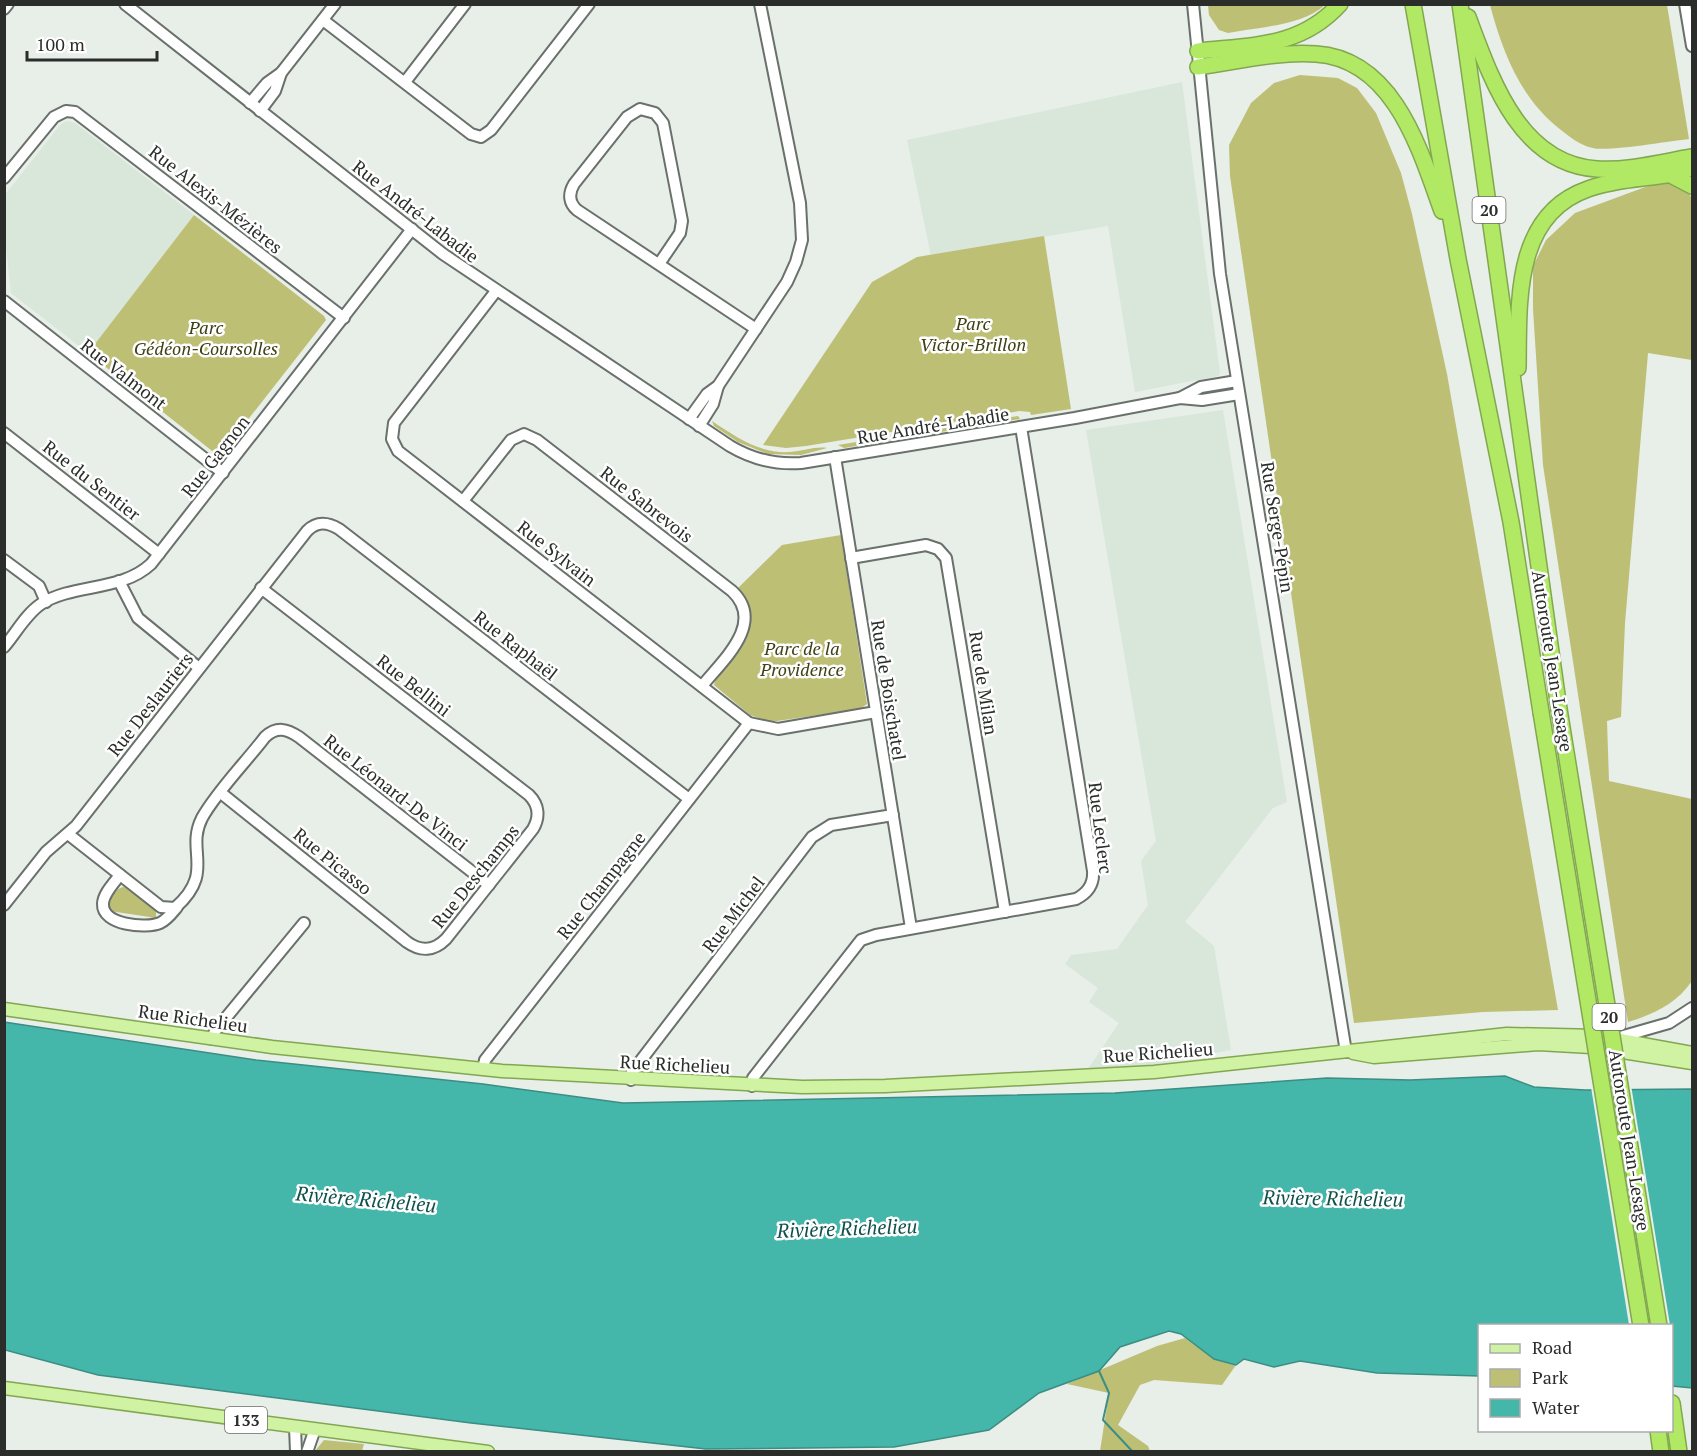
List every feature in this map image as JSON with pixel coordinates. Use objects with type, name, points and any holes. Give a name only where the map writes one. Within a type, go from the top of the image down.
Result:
[{"type":"highway","points":[[1198,51],[1290,39],[1315,27],[1340,4]]},
{"type":"highway","name":"Autoroute Jean-Lesage","points":[[1413,4],[1458,259],[1509,513],[1641,1324]]},
{"type":"highway","points":[[1462,4],[1501,96],[1521,128],[1547,152],[1569,163],[1598,169],[1692,157]]},
{"type":"highway","name":"Autoroute Jean-Lesage","points":[[1462,4],[1516,416],[1559,709],[1659,1324]]},
{"type":"highway","points":[[1198,67],[1286,55],[1315,54],[1339,59],[1368,74],[1390,97],[1408,127],[1426,166],[1458,259]]},
{"type":"highway","points":[[1516,416],[1521,281],[1526,254],[1537,231],[1553,211],[1580,192],[1602,185],[1692,168]]},
{"type":"highway","points":[[1669,174],[1692,186]]},
{"type":"highway","points":[[1673,1415],[1679,1452]]},
{"type":"highway","points":[[1658,1432],[1661,1452]]},
{"type":"main road","name":"Rue Richelieu","points":[[4,1009],[212,1039],[483,1069],[752,1086],[865,1087],[1122,1074],[1498,1035],[1570,1034],[1692,1053]]},
{"type":"main road","name":"Rue Richelieu","points":[[1346,1052],[1374,1057],[1546,1044],[1592,1047],[1692,1063]]},
{"type":"main road","name":"133","points":[[4,1388],[488,1452]]},
{"type":"street","points":[[4,9],[8,4]]},
{"type":"street","name":"Rue André-Labadie","points":[[125,4],[412,229],[496,291],[741,453],[767,461],[792,464],[1021,427],[1180,398],[1202,400],[1239,394]]},
{"type":"street","points":[[250,103],[267,83],[281,73],[335,4]]},
{"type":"street","points":[[405,82],[465,4]]},
{"type":"street","points":[[323,20],[471,134],[478,137],[485,135],[589,4]]},
{"type":"street","points":[[699,426],[713,404],[718,386],[794,269],[800,247],[803,225],[760,4]]},
{"type":"street","name":"Rue Serge-Pépin","points":[[1193,4],[1220,274],[1346,1052]]},
{"type":"street","points":[[1685,4],[1692,46]]},
{"type":"street","points":[[260,111],[275,91],[281,73]]},
{"type":"street","points":[[659,264],[680,233],[682,221],[663,123],[655,113],[640,109],[629,115],[572,188],[570,198],[575,208],[756,329]]},
{"type":"street","name":"Rue Alexis-Mézières","points":[[4,178],[52,119],[66,111],[78,114],[344,318]]},
{"type":"street","name":"Rue Gagnon","points":[[4,647],[33,611],[46,602],[140,573],[159,554],[412,229]]},
{"type":"street","name":"Rue Sylvain","points":[[496,291],[396,420],[391,432],[398,451],[749,723],[778,729],[876,712]]},
{"type":"street","name":"Rue Valmont","points":[[4,301],[223,473]]},
{"type":"street","name":"Rue André-Labadie","points":[[1180,398],[1201,387],[1237,381]]},
{"type":"street","points":[[688,419],[707,394],[718,386]]},
{"type":"street","name":"Rue Leclerc","points":[[752,1086],[753,1078],[858,943],[872,936],[1080,897],[1090,888],[1094,874],[1021,427]]},
{"type":"street","name":"Rue du Sentier","points":[[4,433],[159,554]]},
{"type":"street","name":"Rue Sabrevois","points":[[463,501],[511,440],[524,434],[537,440],[740,600],[746,619],[742,635],[702,686]]},
{"type":"street","name":"Rue de Boischatel","points":[[835,457],[911,928]]},
{"type":"street","name":"Rue Deslauriers","points":[[4,905],[46,852],[69,834],[307,531],[320,523]]},
{"type":"street","name":"Rue Raphaël","points":[[320,523],[339,529],[689,799]]},
{"type":"street","name":"Rue de Milan","points":[[851,558],[926,545],[938,549],[946,558],[1005,912]]},
{"type":"street","points":[[4,560],[39,586],[46,602]]},
{"type":"street","points":[[119,581],[138,618],[199,668]]},
{"type":"street","name":"Rue Bellini","points":[[261,588],[529,795],[536,803],[538,813]]},
{"type":"street","name":"Rue Champagne","points":[[483,1069],[485,1060],[749,723]]},
{"type":"street","name":"Rue Léonard-De Vinci","points":[[221,794],[267,735],[281,729],[299,737],[489,885]]},
{"type":"street","points":[[120,875],[103,903],[104,911],[112,920],[154,925],[167,919],[193,886],[198,873],[200,824],[221,794]]},
{"type":"street","name":"Rue Picasso","points":[[221,794],[407,942],[427,949]]},
{"type":"street","name":"Rue Deschamps","points":[[427,949],[443,942],[533,829],[538,813]]},
{"type":"street","name":"Rue Michel","points":[[632,1080],[632,1072],[812,837],[831,825],[893,815]]},
{"type":"street","points":[[69,834],[163,909],[170,910],[178,905]]},
{"type":"street","points":[[212,1039],[215,1031],[304,923]]},
{"type":"street","points":[[1613,1039],[1669,1023],[1692,1008]]},
{"type":"street","points":[[295,1427],[296,1452]]},
{"type":"street","points":[[307,1452],[315,1429]]},
{"type":"shaded area","points":[[1182,82],[1220,373],[1218,376],[1135,392],[1108,226],[931,256],[907,140]]},
{"type":"shaded area","points":[[68,121],[75,123],[194,215],[88,353],[11,293],[5,239],[4,196],[61,124]]},
{"type":"shaded area","points":[[1223,410],[1287,802],[1273,808],[1185,922],[1214,946],[1231,1050],[1153,1065],[1088,1069],[1119,1023],[1089,1002],[1098,988],[1065,964],[1071,955],[1117,949],[1148,905],[1141,861],[1156,841],[1086,430]]},
{"type":"green space","points":[[1208,4],[1325,5],[1292,22],[1228,33],[1219,30],[1209,15]]},
{"type":"green space","points":[[1490,5],[1667,5],[1689,139],[1600,149],[1584,145],[1572,138],[1534,104],[1524,89],[1507,57]]},
{"type":"green space","points":[[1300,75],[1338,78],[1357,88],[1376,113],[1401,173],[1447,374],[1558,1010],[1483,1012],[1354,1023],[1230,176],[1229,145],[1251,103],[1274,83]]},
{"type":"green space","points":[[1670,181],[1688,191],[1692,199],[1692,360],[1648,353],[1625,623],[1621,717],[1607,721],[1609,781],[1692,799],[1692,981],[1672,1002],[1628,1022],[1543,465],[1533,309],[1533,266],[1546,240],[1575,213],[1656,183]]},
{"type":"green space","name":"Parc Gédéon-Coursolles","points":[[194,215],[324,316],[326,320],[221,454],[216,454],[88,353]]},
{"type":"green space","name":"Parc Victor-Brillon","points":[[1044,236],[1071,409],[1031,415],[1030,412],[1019,411],[806,446],[786,448],[763,445],[872,282],[917,257]]},
{"type":"green space","points":[[1018,416],[1020,419],[844,448],[838,445]]},
{"type":"green space","points":[[712,421],[749,443],[769,450],[790,452],[827,448],[801,455],[768,454],[738,442],[714,426]]},
{"type":"green space","name":"Parc de la Providence","points":[[841,535],[867,704],[860,709],[770,722],[750,715],[714,685],[716,678],[746,636],[749,625],[750,614],[738,588],[782,545]]},
{"type":"green space","points":[[124,887],[156,910],[156,918],[110,911],[112,896]]},
{"type":"green space","points":[[1185,1338],[1214,1359],[1236,1365],[1222,1385],[1154,1380],[1140,1385],[1118,1425],[1148,1446],[1150,1451],[1100,1451],[1109,1393],[1067,1384],[1157,1346]]},
{"type":"green space","points":[[324,1440],[364,1444],[362,1451],[315,1451]]},
{"type":"water","name":"Rivière Richelieu","points":[[4,1022],[256,1060],[483,1084],[623,1103],[1115,1093],[1327,1078],[1410,1080],[1505,1076],[1534,1087],[1585,1090],[1692,1089],[1692,1388],[1673,1386],[1673,1324],[1478,1324],[1478,1376],[1377,1373],[1300,1361],[1274,1367],[1244,1359],[1236,1365],[1214,1359],[1181,1334],[1169,1331],[1120,1347],[1099,1371],[1039,1393],[989,1430],[894,1447],[706,1449],[471,1423],[98,1375],[5,1350]]},
{"type":"pier","points":[[1631,1085],[1670,1324],[1629,1324],[1591,1087]]},
{"type":"waterway","points":[[1099,1371],[1109,1393],[1103,1420],[1133,1452]]}]
